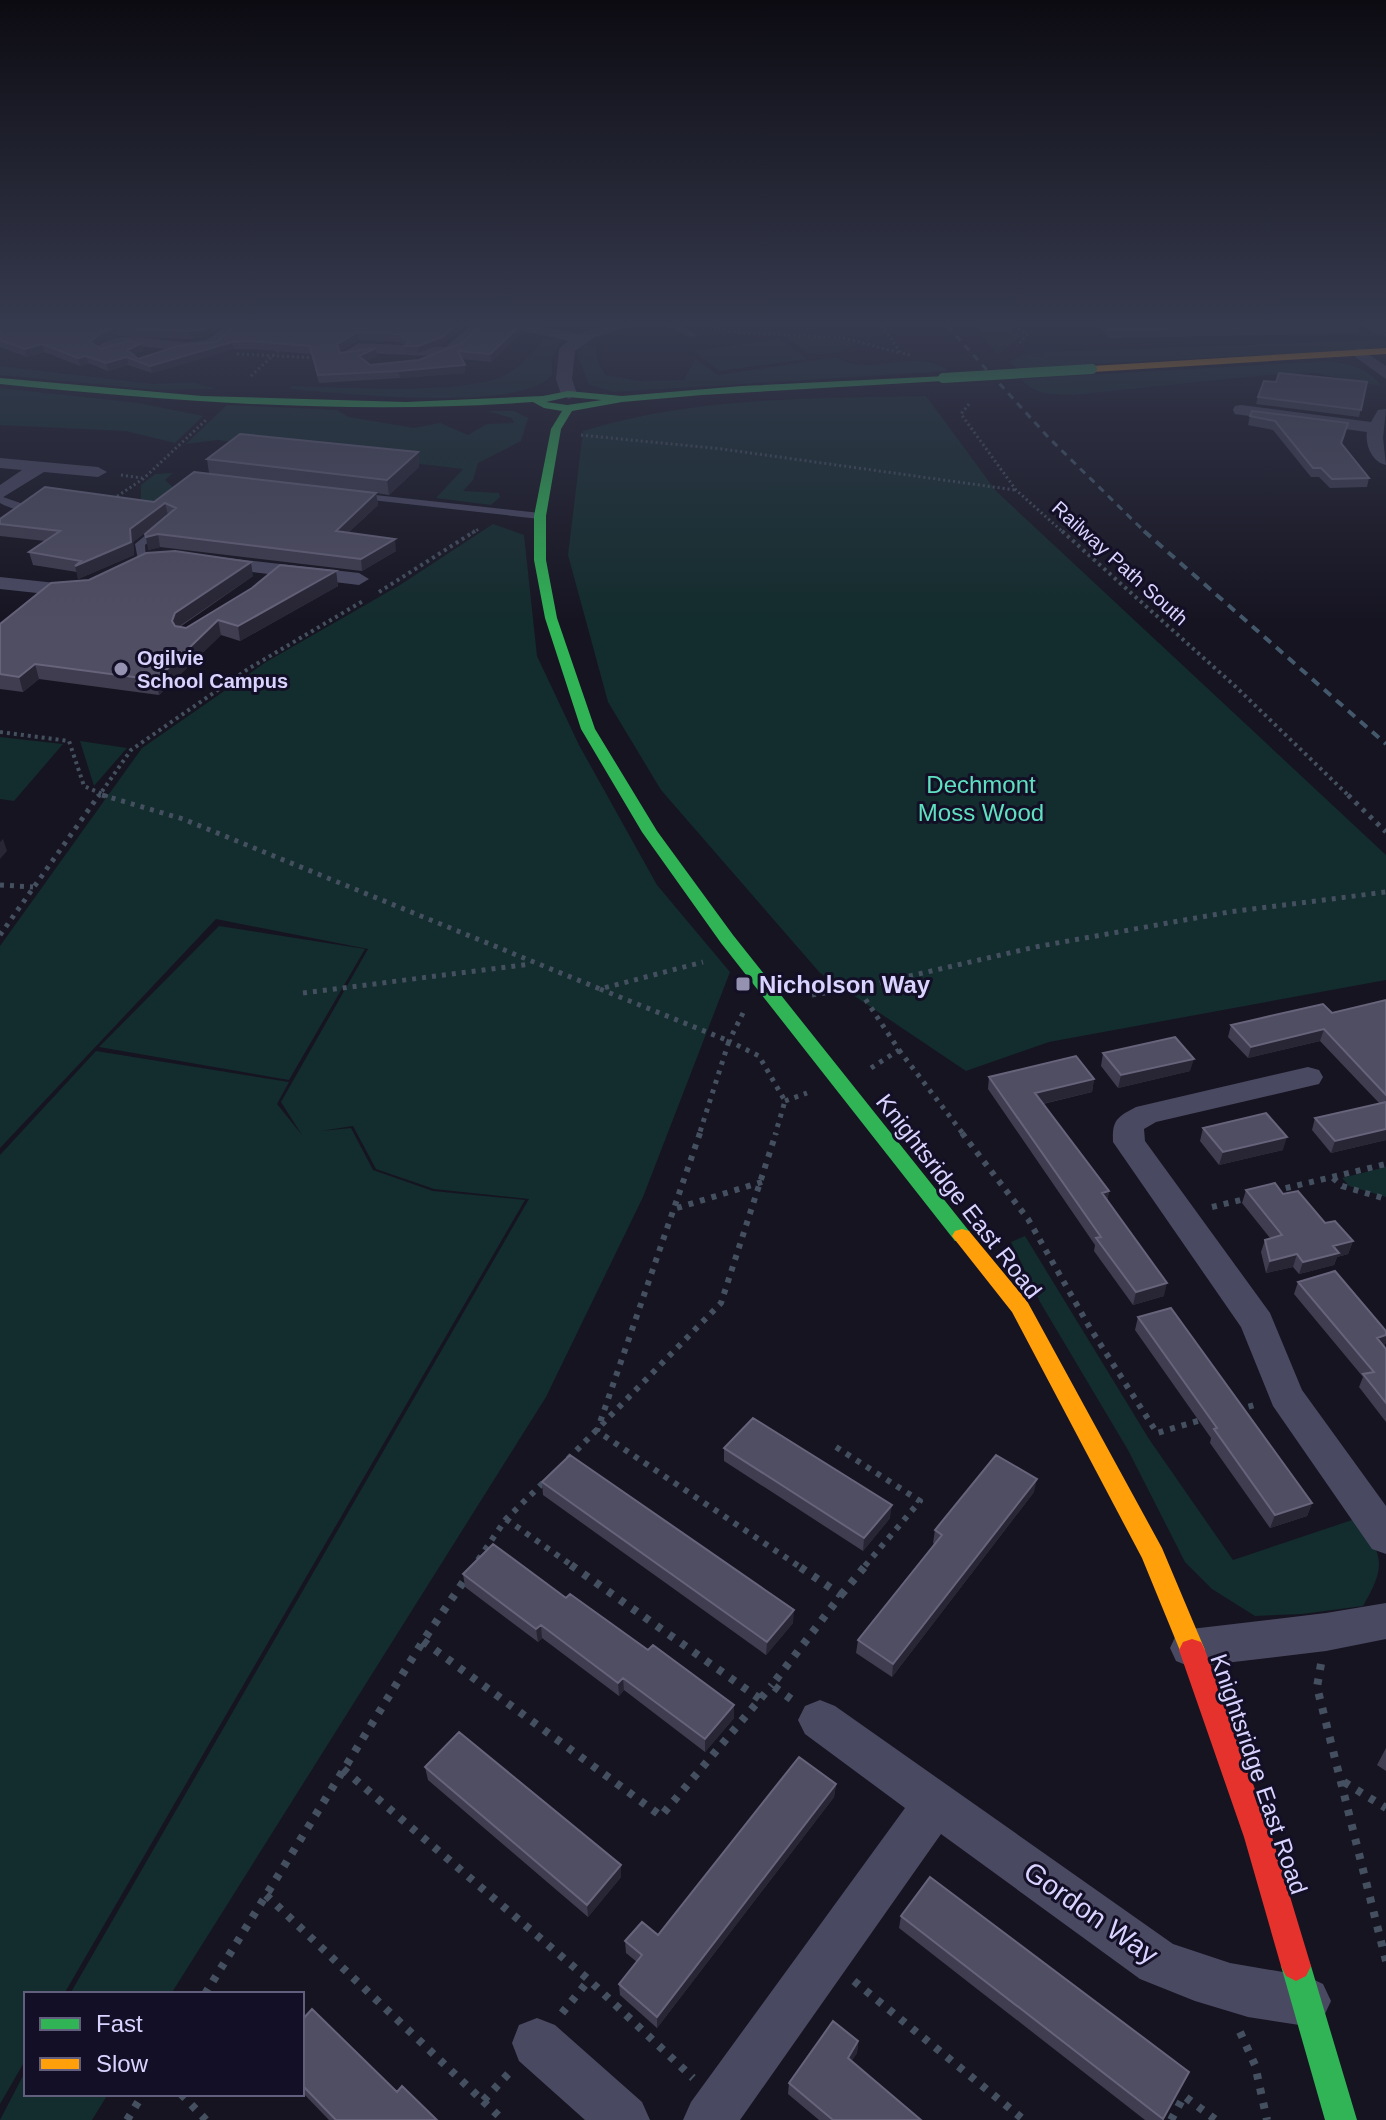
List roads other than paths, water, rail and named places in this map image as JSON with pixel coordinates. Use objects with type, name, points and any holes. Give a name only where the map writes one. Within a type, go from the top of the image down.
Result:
[{"type":"street","name":"Knightsridge East Road","points":[[556,425],[540,516],[540,560],[551,618],[588,729],[650,832],[737,953],[1020,1307],[1153,1555],[1191,1648],[1258,1837],[1341,2120]]},
{"type":"street","points":[[1380,425],[1374,447],[1386,460]]},
{"type":"street","points":[[0,463],[98,472]]},
{"type":"street","points":[[0,496],[40,467]]},
{"type":"street","points":[[0,583],[65,590],[96,583],[151,557]]},
{"type":"street","points":[[190,559],[359,579]]},
{"type":"street","points":[[256,587],[276,570]]},
{"type":"street","points":[[1308,1077],[1147,1114],[1128,1124],[1129,1142],[1257,1322],[1286,1396],[1386,1537]]},
{"type":"street","points":[[1191,1648],[1326,1632],[1386,1621]]},
{"type":"street","name":"Gordon Way","points":[[820,1720],[1157,1962],[1220,1987],[1263,1997],[1306,2001]]},
{"type":"street","points":[[715,2112],[936,1803]]},
{"type":"street","points":[[537,2043],[624,2120]]},
{"type":"lane","points":[[0,496],[10,505],[27,507]]},
{"type":"lane","points":[[349,496],[540,516]]},
{"type":"lane","points":[[151,557],[140,544],[171,520]]},
{"type":"railway","points":[[1037,425],[1146,533]]},
{"type":"railway","points":[[1144,531],[1386,744]]},
{"type":"place","name":"Ogilvie School Campus","points":[[121,669]]},
{"type":"place","name":"Nicholson Way","points":[[743,984]]},
{"type":"park label","name":"Dechmont Moss Wood","points":[[981,798]]}]
